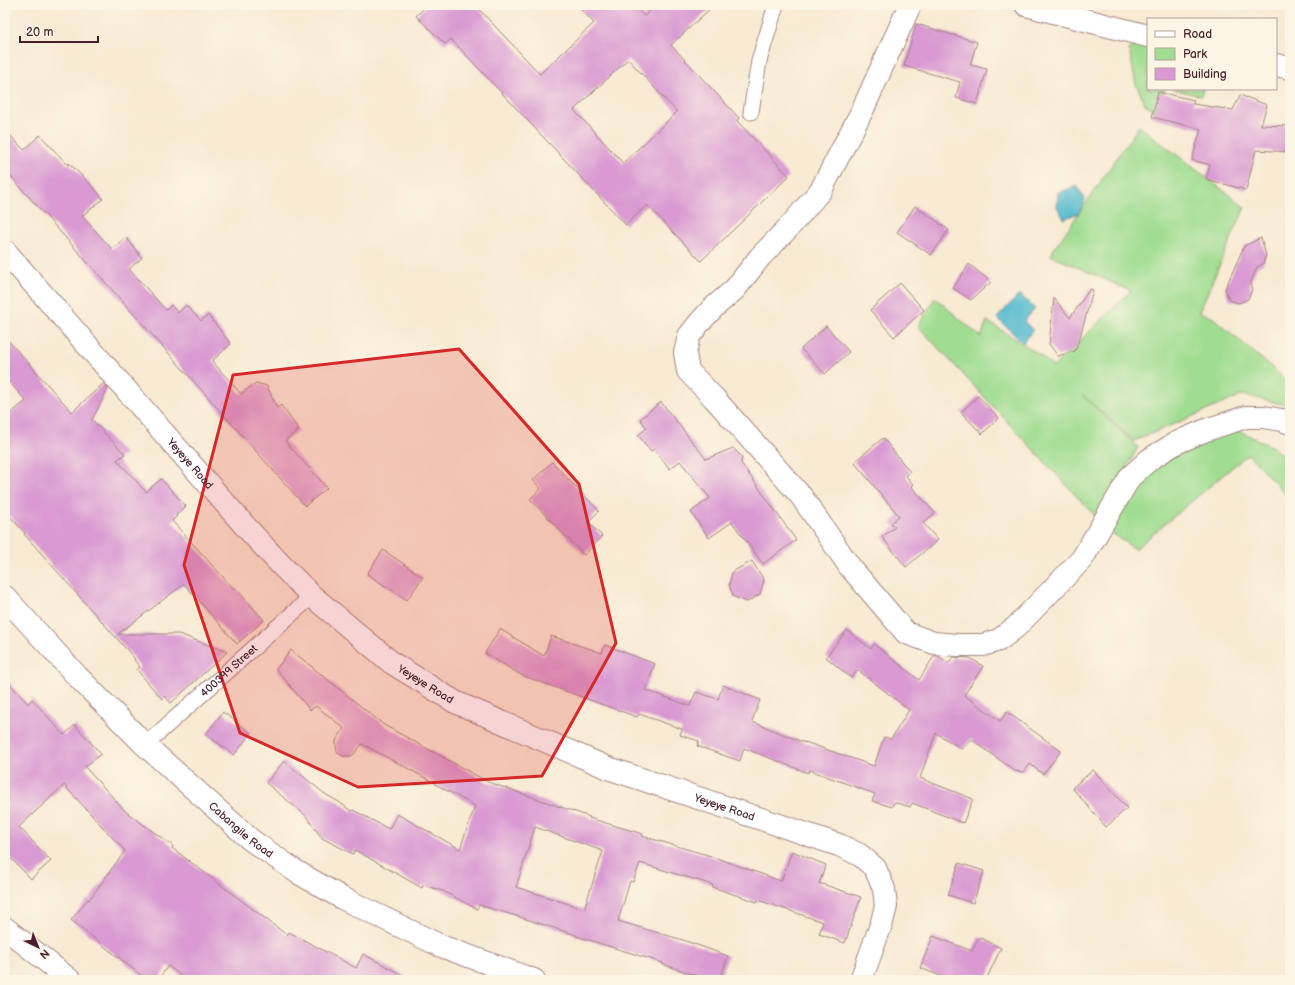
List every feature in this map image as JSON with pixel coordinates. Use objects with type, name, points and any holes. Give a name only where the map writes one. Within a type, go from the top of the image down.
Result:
[{"type":"street","points":[[910,5],[862,111],[821,190],[790,226],[760,257],[735,289],[713,308],[700,322],[690,336],[685,353],[688,371],[801,496],[850,567],[906,632],[934,643],[957,645],[983,645],[999,640],[1016,627],[1082,559],[1130,477],[1150,460],[1176,443],[1227,422],[1246,417],[1263,417],[1290,422]]},
{"type":"street","points":[[1026,5],[1147,36]]},
{"type":"street","points":[[1277,65],[1290,68]]},
{"type":"street","name":"Yeyeye Road","points":[[5,251],[245,526],[281,565],[312,596],[392,663],[455,702],[608,768],[839,845],[860,855],[875,868],[884,889],[886,906],[882,922],[861,980]]},
{"type":"street","name":"Cabangile Road","points":[[5,597],[77,676],[145,744],[251,840],[297,872],[342,898],[441,946],[534,980]]},
{"type":"street","points":[[5,928],[70,980]]},
{"type":"lane","points":[[751,112],[759,61],[776,5]]},
{"type":"lane","name":"400399 Street","points":[[145,744],[312,596]]},
{"type":"highlighted area","points":[[459,349],[579,484],[616,643],[542,776],[358,787],[240,733],[184,565],[233,375]]},
{"type":"green space","points":[[1139,40],[1147,42],[1147,90],[1164,90],[1154,111],[1145,104],[1136,84],[1129,50]]},
{"type":"green space","points":[[1176,90],[1203,90],[1201,96]]},
{"type":"green space","points":[[1139,126],[1245,207],[1199,312],[1212,317],[1290,383],[1290,406],[1243,395],[1134,441],[1082,395],[1138,447],[1098,519],[918,326],[935,298],[981,337],[987,321],[1040,355],[1053,367],[1131,291],[1050,255]]},
{"type":"green space","points":[[1231,427],[1273,447],[1290,463],[1290,499],[1248,454],[1135,549],[1109,531],[1156,466]]},
{"type":"water","points":[[1077,186],[1085,199],[1079,213],[1064,219],[1057,207],[1058,193]]},
{"type":"water","points":[[1020,294],[1035,309],[1024,321],[1033,330],[1023,343],[997,318]]},
{"type":"building","points":[[427,5],[475,5],[540,74],[594,23],[577,5],[634,5],[644,16],[656,5],[714,5],[671,45],[739,118],[737,121],[789,176],[701,261],[647,205],[626,225],[451,39],[445,44],[416,16]],"holes":[[[628,59],[677,112],[623,163],[574,110]]]},
{"type":"building","points":[[916,24],[977,42],[970,65],[987,69],[977,104],[956,98],[960,82],[904,66]]},
{"type":"building","points":[[1158,92],[1194,100],[1193,104],[1233,110],[1240,95],[1267,105],[1261,125],[1290,126],[1290,152],[1256,150],[1246,190],[1206,179],[1210,165],[1192,160],[1201,129],[1152,117]]},
{"type":"building","points":[[5,130],[24,150],[40,135],[68,165],[69,163],[94,188],[103,199],[82,216],[112,249],[126,237],[142,258],[129,269],[166,310],[171,305],[178,313],[186,305],[201,321],[208,315],[231,344],[212,361],[241,394],[256,383],[267,386],[277,408],[281,405],[299,430],[285,441],[327,488],[305,506],[5,170]]},
{"type":"building","points":[[915,206],[949,230],[931,255],[897,232]]},
{"type":"building","points":[[1261,238],[1266,255],[1263,264],[1257,267],[1250,284],[1252,290],[1248,299],[1239,303],[1229,300],[1225,289],[1244,246]]},
{"type":"building","points":[[969,264],[991,282],[971,300],[953,288]]},
{"type":"building","points":[[900,283],[924,310],[894,337],[870,310]]},
{"type":"building","points":[[1090,289],[1093,290],[1075,351],[1058,356],[1049,344],[1054,298],[1070,318]]},
{"type":"building","points":[[826,326],[849,352],[825,374],[801,349]]},
{"type":"building","points":[[5,337],[72,412],[104,383],[108,388],[92,420],[125,454],[117,460],[146,492],[161,479],[186,506],[172,521],[264,620],[237,644],[184,584],[118,634],[179,634],[227,652],[171,703],[165,696],[162,699],[137,670],[140,667],[134,660],[135,659],[5,511],[5,418],[26,401],[5,377]]},
{"type":"building","points":[[978,396],[999,418],[982,434],[961,412]]},
{"type":"building","points":[[661,402],[706,459],[733,448],[742,457],[741,463],[796,540],[763,564],[732,522],[709,538],[691,512],[710,498],[680,461],[670,469],[654,449],[651,451],[638,435],[647,428],[640,419]]},
{"type":"building","points":[[883,438],[910,472],[906,476],[913,484],[911,486],[935,513],[923,523],[938,540],[906,567],[882,537],[895,527],[891,523],[899,516],[854,462]]},
{"type":"building","points":[[552,462],[599,511],[588,522],[602,536],[584,555],[530,499],[541,489],[533,480]]},
{"type":"building","points":[[383,550],[423,577],[407,600],[367,574]]},
{"type":"building","points":[[752,561],[764,580],[760,594],[747,602],[734,597],[729,585],[732,572]]},
{"type":"building","points":[[500,629],[544,656],[551,636],[602,653],[605,645],[655,664],[645,690],[690,706],[696,692],[718,699],[723,685],[760,700],[752,721],[753,722],[805,743],[874,766],[884,737],[891,739],[909,710],[858,670],[851,678],[826,657],[847,630],[871,649],[874,644],[919,680],[934,656],[938,656],[949,663],[953,657],[970,658],[983,666],[964,695],[1000,721],[1007,712],[1061,751],[1043,774],[1030,764],[1024,772],[1015,771],[971,739],[962,749],[936,733],[920,778],[973,799],[963,823],[912,803],[910,807],[894,802],[892,807],[872,801],[875,794],[809,770],[808,773],[744,748],[740,761],[697,746],[699,741],[680,735],[682,729],[639,714],[637,717],[521,675],[485,653]]},
{"type":"building","points":[[291,650],[384,725],[488,782],[590,817],[589,818],[643,834],[642,836],[711,856],[781,881],[792,851],[826,865],[819,883],[861,897],[845,943],[819,934],[823,922],[758,900],[757,902],[712,887],[713,885],[640,863],[633,882],[630,881],[618,921],[683,940],[728,956],[720,980],[710,980],[662,964],[663,963],[510,914],[479,905],[477,909],[443,891],[423,885],[422,888],[355,850],[353,854],[322,838],[305,815],[266,783],[284,761],[325,794],[351,811],[353,810],[389,829],[397,814],[460,849],[475,806],[362,744],[351,756],[343,756],[337,752],[336,741],[344,728],[316,706],[310,710],[276,669]],"holes":[[[535,827],[603,851],[584,909],[516,887]]]},
{"type":"building","points":[[5,678],[28,704],[32,699],[64,735],[75,725],[101,754],[85,767],[126,812],[173,846],[172,848],[287,935],[289,932],[356,968],[363,954],[412,980],[187,980],[168,966],[158,980],[147,980],[71,920],[88,899],[89,900],[125,851],[64,785],[19,827],[51,861],[31,879],[5,852]]},
{"type":"building","points":[[223,712],[251,733],[234,755],[206,734]]},
{"type":"building","points":[[1093,770],[1127,808],[1106,827],[1072,788]]},
{"type":"building","points":[[959,863],[984,871],[973,903],[948,895]]},
{"type":"building","points":[[933,936],[972,951],[979,937],[1001,948],[986,980],[951,980],[920,968]]}]
